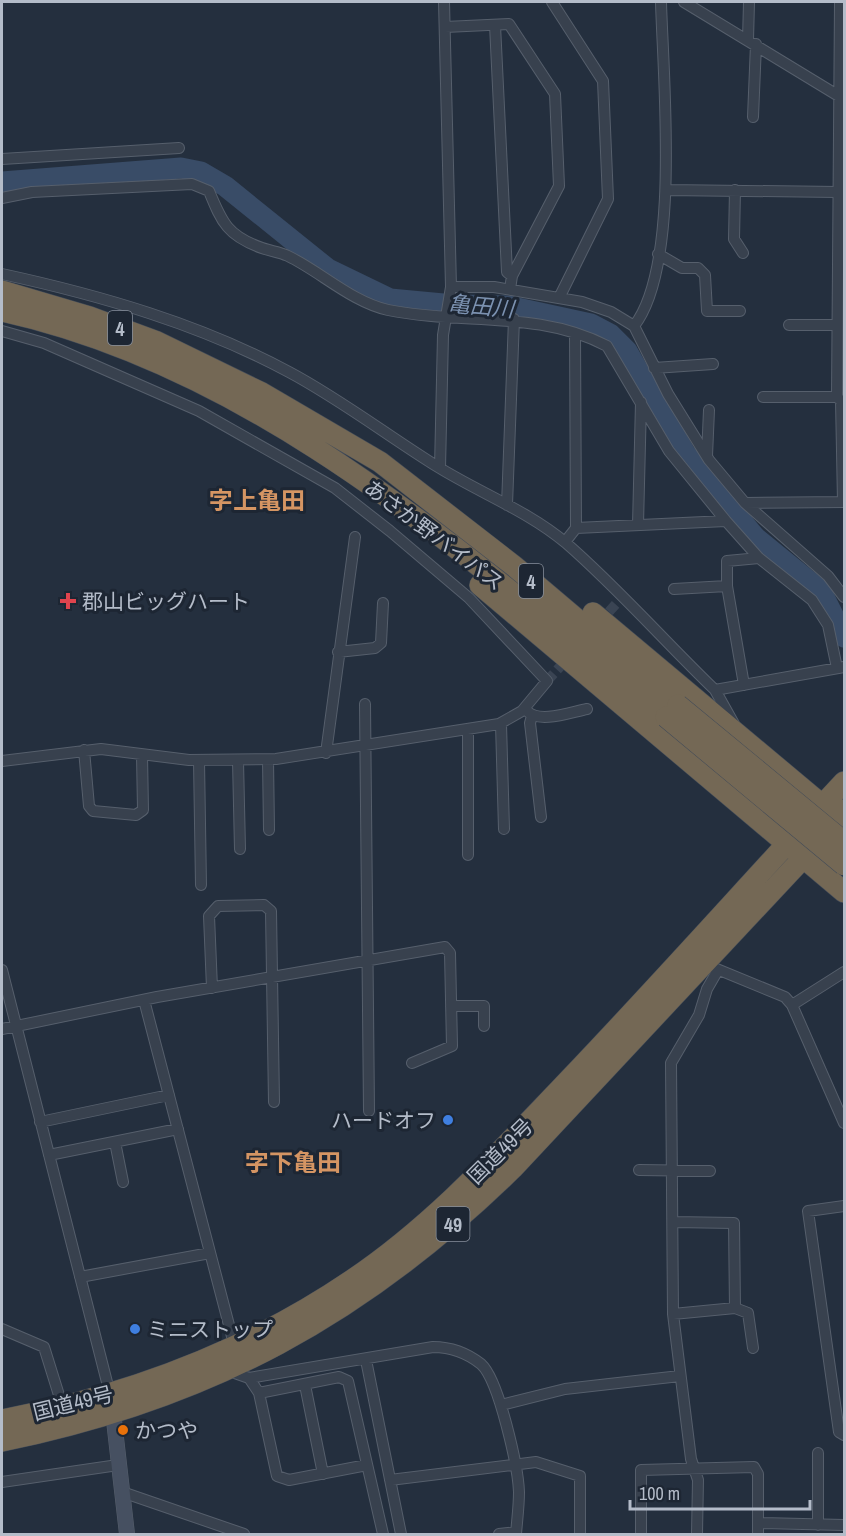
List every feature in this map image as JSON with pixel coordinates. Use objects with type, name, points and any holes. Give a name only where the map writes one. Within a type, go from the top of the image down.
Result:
[{"type":"highway","name":"あさか野バイパス","points":[[2,291],[90,317],[155,341],[229,387],[432,531],[844,842]]},
{"type":"highway","name":"あさか野バイパス","points":[[2,311],[89,338],[229,387],[380,462],[514,566],[844,865]]},
{"type":"highway","points":[[380,462],[411,478],[541,570],[837,814]]},
{"type":"highway","points":[[366,484],[534,632],[610,692],[844,892]]},
{"type":"highway","name":"国道49号","points":[[2,1420],[63,1408],[171,1394],[229,1371],[367,1292],[476,1204],[711,966],[803,858],[837,814],[844,782]]},
{"type":"highway","name":"国道49号","points":[[2,1441],[112,1403],[173,1373],[235,1348],[308,1308],[354,1279],[440,1211],[499,1154],[633,1013],[788,844],[837,814]]},
{"type":"street","points":[[440,468],[443,335],[452,287],[444,2]]},
{"type":"street","points":[[552,2],[603,81],[608,199],[559,298]]},
{"type":"street","points":[[634,326],[644,313],[658,254],[667,190],[661,2]]},
{"type":"street","points":[[684,2],[842,98]]},
{"type":"street","points":[[748,2],[752,42],[753,117]]},
{"type":"street","points":[[745,503],[844,502],[841,401],[837,397],[838,192],[842,98],[840,2]]},
{"type":"street","points":[[445,27],[508,24],[555,94],[559,186],[512,276],[510,289]]},
{"type":"street","points":[[495,25],[507,272],[512,276]]},
{"type":"street","points":[[2,159],[179,148]]},
{"type":"street","points":[[2,198],[32,192],[192,184],[209,191],[221,222],[239,238],[287,256],[344,290],[386,309],[447,317],[514,319],[593,338],[607,346],[669,451],[759,558],[812,600],[828,625],[842,667],[715,690]]},
{"type":"street","points":[[667,190],[838,192]]},
{"type":"street","points":[[735,190],[734,239],[743,253]]},
{"type":"street","points":[[658,254],[682,268],[698,268],[705,274],[707,311],[740,311]]},
{"type":"street","points":[[2,274],[62,287],[143,312],[237,347],[290,372],[440,468],[507,505],[565,542],[623,596],[715,690],[740,736]]},
{"type":"street","points":[[452,287],[510,289],[559,298],[611,312],[634,326],[654,368],[691,434],[707,457],[745,503],[828,576],[844,597]]},
{"type":"street","points":[[507,505],[514,319]]},
{"type":"street","points":[[789,325],[837,325]]},
{"type":"street","points":[[2,331],[44,343],[199,411],[335,488],[469,598],[547,681],[528,712],[501,724],[364,748],[268,760],[198,760],[101,749],[2,761]]},
{"type":"street","points":[[565,542],[576,528],[575,334]]},
{"type":"street","points":[[654,368],[713,364]]},
{"type":"street","points":[[762,397],[837,397]]},
{"type":"street","points":[[638,525],[641,402]]},
{"type":"street","points":[[707,457],[709,410]]},
{"type":"street","points":[[576,528],[726,521]]},
{"type":"street","points":[[326,753],[355,537]]},
{"type":"street","points":[[744,685],[727,586],[727,561],[759,558]]},
{"type":"street","points":[[674,589],[727,586]]},
{"type":"street","points":[[338,652],[375,648],[381,643],[383,603]]},
{"type":"street","points":[[365,704],[369,1111]]},
{"type":"street","points":[[528,712],[544,717],[587,709]]},
{"type":"street","points":[[528,712],[541,817]]},
{"type":"street","points":[[501,724],[504,829]]},
{"type":"street","points":[[468,730],[468,855]]},
{"type":"street","points":[[84,750],[89,807],[93,811],[136,815],[142,810],[142,755]]},
{"type":"street","points":[[198,760],[201,885]]},
{"type":"street","points":[[268,760],[269,830]]},
{"type":"street","points":[[238,761],[240,849]]},
{"type":"street","points":[[212,988],[209,916],[218,906],[264,905],[271,911],[273,1102]]},
{"type":"street","points":[[2,1029],[144,1000],[368,959],[447,948],[450,954],[451,1048],[412,1063]]},
{"type":"street","points":[[697,1534],[698,1480],[693,1468],[674,1314],[671,1063],[699,1015],[711,966],[785,997],[792,1005],[844,1124]]},
{"type":"street","points":[[2,970],[112,1403],[127,1534]]},
{"type":"street","points":[[792,1005],[844,972]]},
{"type":"street","points":[[144,1000],[235,1348]]},
{"type":"street","points":[[451,1006],[484,1006],[484,1026]]},
{"type":"street","points":[[40,1122],[169,1095]]},
{"type":"street","points":[[49,1155],[178,1129]]},
{"type":"street","points":[[115,1142],[123,1182]]},
{"type":"street","points":[[639,1170],[710,1171]]},
{"type":"street","points":[[844,1206],[808,1211],[839,1432],[844,1435]]},
{"type":"street","points":[[674,1222],[734,1223],[735,1308]]},
{"type":"street","points":[[80,1277],[210,1253]]},
{"type":"street","points":[[674,1314],[735,1308],[748,1312],[753,1348]]},
{"type":"street","points":[[2,1329],[44,1347],[63,1408]]},
{"type":"street","points":[[229,1371],[249,1378],[433,1347],[459,1352],[480,1364],[489,1373],[501,1405],[519,1492],[516,1533],[499,1534]]},
{"type":"street","points":[[366,1360],[401,1534]]},
{"type":"street","points":[[501,1405],[565,1389],[680,1376]]},
{"type":"street","points":[[259,1393],[339,1377],[351,1384],[366,1465],[383,1534]]},
{"type":"street","points":[[249,1378],[259,1393],[277,1476],[289,1480],[366,1465]]},
{"type":"street","points":[[305,1385],[323,1474]]},
{"type":"street","points":[[818,1453],[824,1528]]},
{"type":"street","points":[[390,1480],[537,1462],[580,1476],[580,1534]]},
{"type":"street","points":[[2,1482],[118,1464]]},
{"type":"street","points":[[641,1534],[641,1470],[754,1467],[758,1474],[758,1534]]},
{"type":"street","points":[[122,1492],[229,1532],[244,1534]]},
{"type":"street","points":[[758,1523],[824,1528],[844,1525]]},
{"type":"waterway","name":"亀田川","points":[[2,182],[181,168],[201,172],[225,186],[328,269],[390,299],[454,305],[508,306],[591,324],[610,334],[627,351],[685,453],[755,537],[821,591],[844,637]]},
{"type":"tunnel","points":[[599,623],[623,596]]},
{"type":"tunnel","points":[[547,681],[569,657]]},
{"type":"place","name":"郡山ビッグハート","points":[[68,601]]},
{"type":"place","name":"ハードオフ","points":[[448,1120]]},
{"type":"place","name":"ミニストップ","points":[[135,1329]]},
{"type":"place","name":"かつや","points":[[123,1430]]},
{"type":"district","name":"字上亀田","points":[[257,500]]},
{"type":"district","name":"字下亀田","points":[[293,1162]]}]
